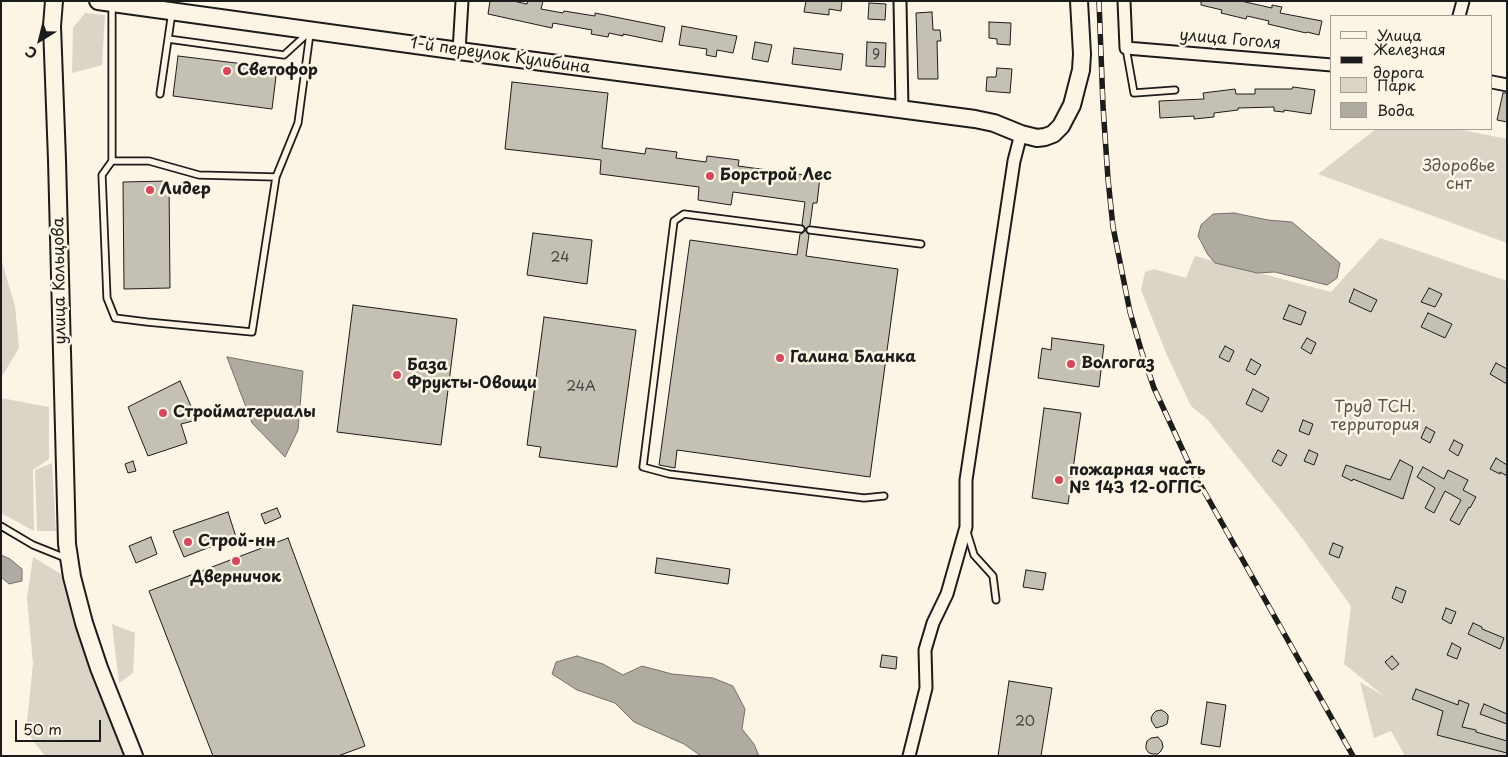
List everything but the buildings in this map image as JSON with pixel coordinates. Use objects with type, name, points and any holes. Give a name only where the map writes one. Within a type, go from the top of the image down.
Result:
[{"type":"street","name":"улица Кольцова","points":[[54,1],[52,26],[67,544],[72,576],[84,623],[99,668],[134,756]]},
{"type":"street","points":[[459,51],[462,1]]},
{"type":"street","points":[[900,1],[902,110]]},
{"type":"street","name":"1-й переулок Кулибина","points":[[105,2],[985,121],[1037,138],[1053,134],[1067,117],[1072,105],[1081,70],[1079,1]]},
{"type":"street","points":[[1124,1],[1126,48]]},
{"type":"street","points":[[1459,15],[1463,1]]},
{"type":"street","name":"улица Гоголя","points":[[1126,48],[1330,65]]},
{"type":"street","points":[[1493,82],[1507,85]]},
{"type":"street","points":[[909,756],[926,688],[925,650],[933,623],[947,594],[966,527],[966,480],[1011,180],[1021,134]]},
{"type":"lane","points":[[105,2],[112,161],[102,175],[107,298],[115,318],[252,332],[276,177],[298,123],[310,30]]},
{"type":"lane","points":[[160,94],[172,11]]},
{"type":"lane","points":[[168,39],[284,54],[310,30]]},
{"type":"lane","points":[[1126,48],[1134,93],[1175,90]]},
{"type":"lane","points":[[112,161],[150,161],[199,175],[276,177]]},
{"type":"lane","points":[[801,229],[684,214],[674,222],[643,467],[669,474],[864,498],[884,496]]},
{"type":"lane","points":[[810,230],[921,244]]},
{"type":"lane","points":[[1,526],[33,545],[70,560]]},
{"type":"lane","points":[[966,527],[974,555],[993,576],[996,600]]},
{"type":"green space","points":[[85,13],[105,15],[102,65],[72,73],[73,28]]},
{"type":"green space","name":"Здоровье снт","points":[[1375,130],[1463,130],[1507,139],[1507,243],[1318,174]]},
{"type":"green space","name":"Труд ТСН. территория","points":[[1380,238],[1507,281],[1507,756],[1405,756],[1391,731],[1374,738],[1360,682],[1384,696],[1344,664],[1351,606],[1296,530],[1207,419],[1191,406],[1166,353],[1141,290],[1145,272],[1154,269],[1186,278],[1195,256],[1331,292]]},
{"type":"green space","points":[[1,259],[15,306],[19,348],[1,378]]},
{"type":"green space","points":[[1,398],[49,407],[49,459],[33,470],[34,531],[1,513]]},
{"type":"green space","points":[[52,463],[56,531],[37,531],[35,470]]},
{"type":"green space","points":[[33,557],[61,574],[74,625],[130,756],[45,756],[26,731],[33,664],[27,598]]},
{"type":"green space","points":[[112,624],[135,633],[133,673],[119,683]]},
{"type":"water","points":[[1234,213],[1268,220],[1292,222],[1340,263],[1337,278],[1327,285],[1275,272],[1257,273],[1215,263],[1208,255],[1198,236],[1201,225],[1213,214]]},
{"type":"water","points":[[227,357],[303,371],[298,430],[285,457],[252,423]]},
{"type":"water","points":[[1,555],[10,559],[22,569],[22,581],[9,584],[1,577]]},
{"type":"water","points":[[577,656],[603,664],[623,675],[642,666],[672,674],[713,678],[733,686],[745,709],[742,729],[754,744],[759,756],[701,756],[684,744],[634,722],[615,703],[577,690],[552,674],[556,662]]},
{"type":"railway","points":[[1099,1],[1103,106],[1113,227],[1130,312],[1142,353],[1154,388],[1191,468],[1353,756]]},
{"type":"place","name":"Светофор","points":[[227,71]]},
{"type":"place","name":"Борстрой Лес","points":[[710,176]]},
{"type":"place","name":"Лидер","points":[[150,190]]},
{"type":"place","name":"Галина Бланка","points":[[780,358]]},
{"type":"place","name":"Волгогаз","points":[[1071,364]]},
{"type":"place","name":"База Фрукты-Овощи","points":[[397,375]]},
{"type":"place","name":"Стройматериалы","points":[[163,413]]},
{"type":"place","name":"пожарная часть № 143 12-ОГПС","points":[[1059,480]]},
{"type":"place","name":"Строй-нн","points":[[188,542]]},
{"type":"place","name":"Дверничок","points":[[236,561]]}]
